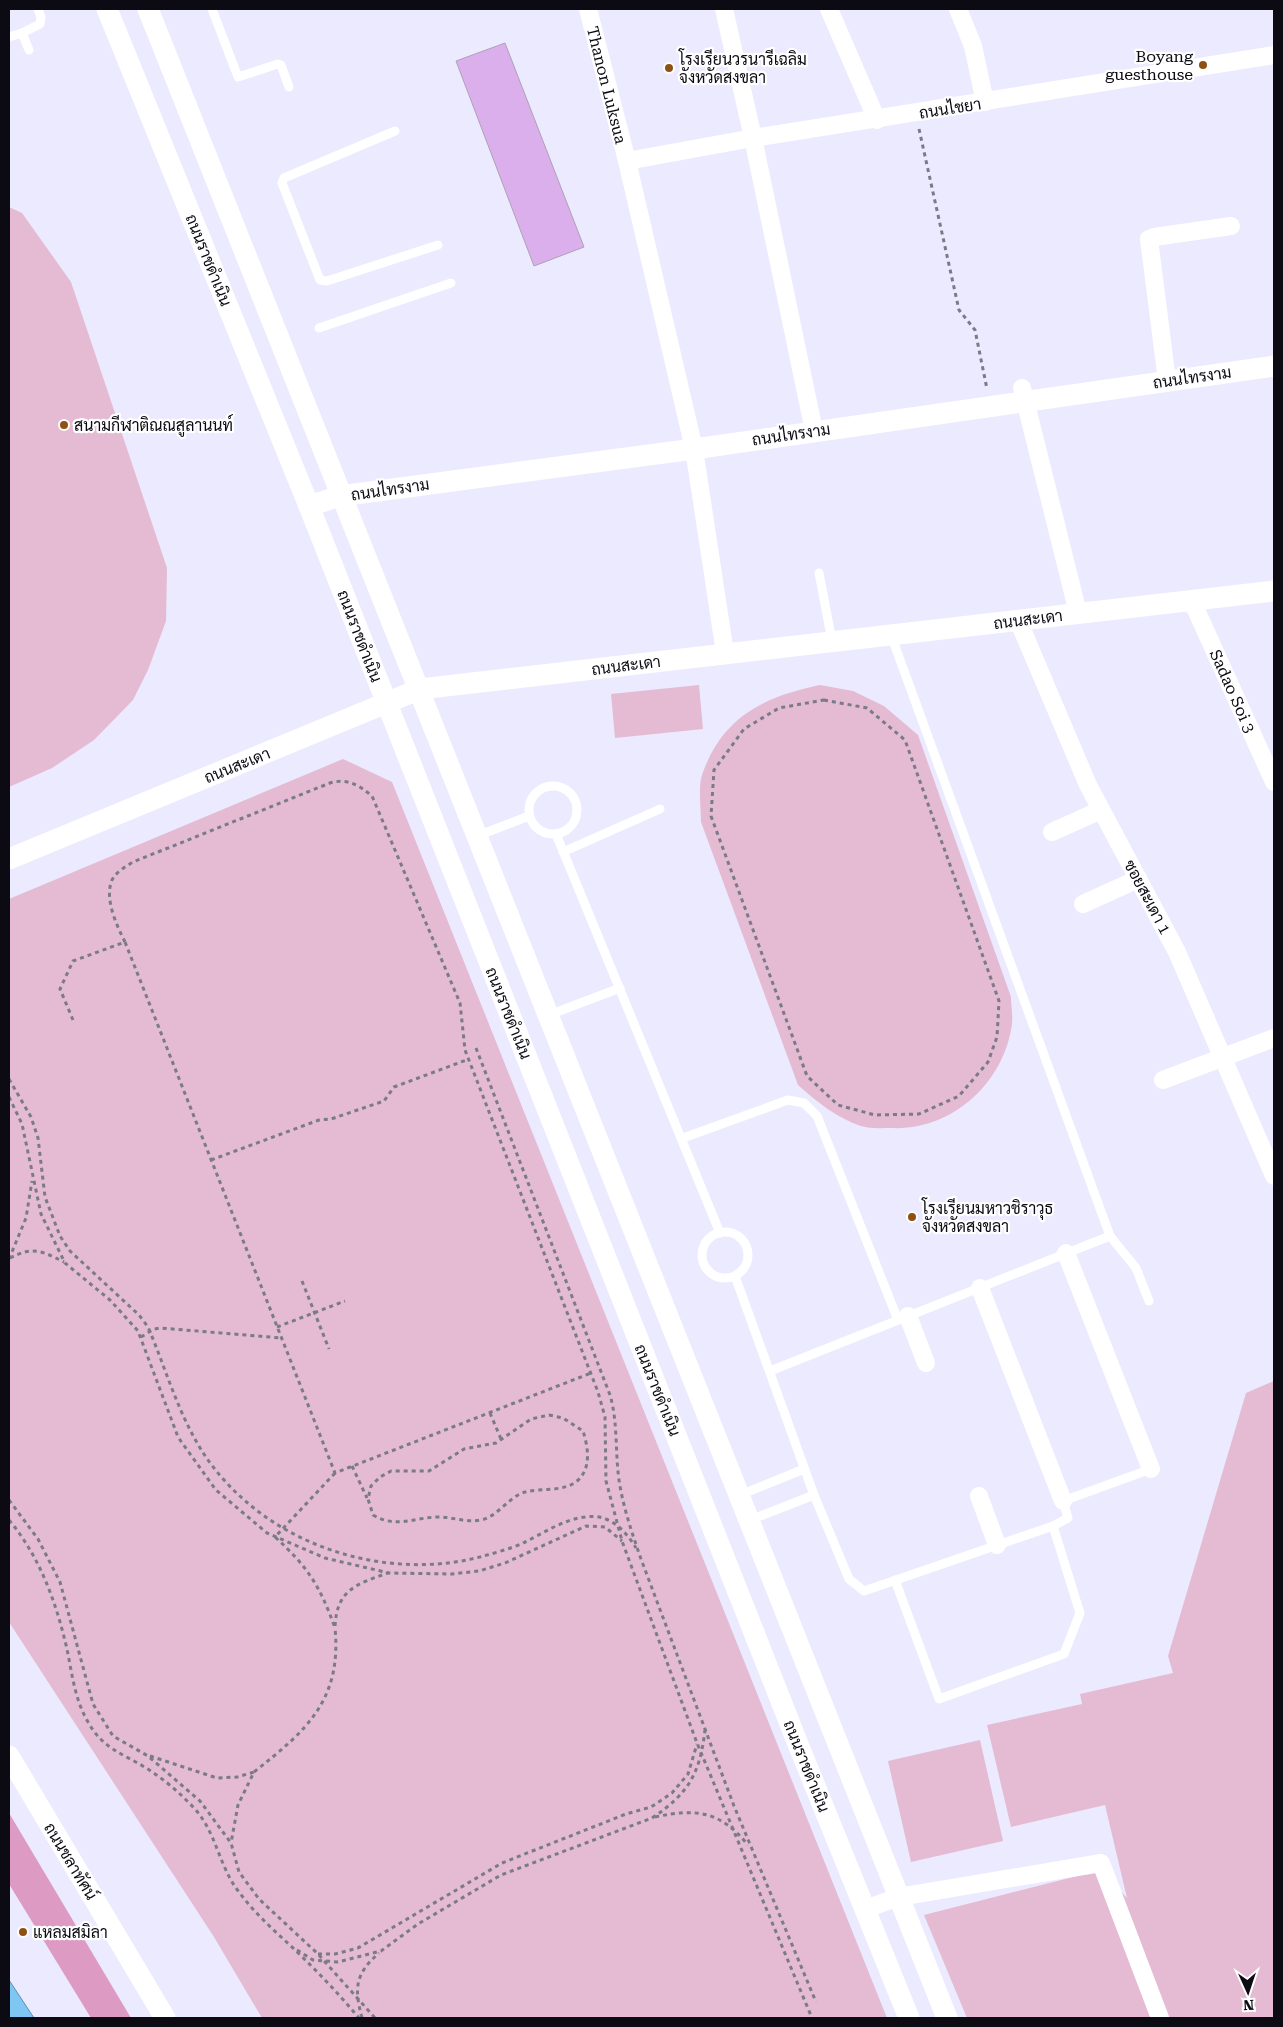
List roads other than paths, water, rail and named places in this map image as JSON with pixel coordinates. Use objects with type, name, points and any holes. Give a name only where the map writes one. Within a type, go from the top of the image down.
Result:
[{"type":"street","name":"ถนนราชดำเนิน","points":[[106,9],[310,506],[798,1744],[909,2018]]},
{"type":"street","name":"ถนนราชดำเนิน","points":[[148,9],[340,496],[420,690],[898,1897],[948,2018]]},
{"type":"street","name":"Thanon Luksua","points":[[588,9],[694,449],[725,653]]},
{"type":"street","points":[[724,9],[814,431]]},
{"type":"street","points":[[829,9],[877,120]]},
{"type":"street","points":[[958,9],[973,46],[985,102]]},
{"type":"street","name":"ถนนไชยา","points":[[626,161],[753,138],[915,114],[1274,55]]},
{"type":"street","points":[[1166,381],[1149,239],[1231,226]]},
{"type":"street","name":"ถนนไทรงาม","points":[[310,506],[340,496],[694,449],[991,406],[1024,395],[1166,381],[1274,366]]},
{"type":"street","points":[[1024,395],[1078,613]]},
{"type":"street","name":"ถนนสะเดา","points":[[9,859],[420,690],[725,653],[1274,591]]},
{"type":"street","name":"Sadao Soi 3","points":[[1192,601],[1274,782]]},
{"type":"street","name":"ซอยสะเดา 1","points":[[1018,620],[1088,785],[1177,952],[1274,1176]]},
{"type":"street","points":[[1052,832],[1101,810]]},
{"type":"street","points":[[1084,904],[1138,879]]},
{"type":"street","points":[[1163,1080],[1223,1059],[1274,1038]]},
{"type":"street","points":[[1066,1253],[1151,1469]]},
{"type":"street","points":[[980,1288],[1064,1501]]},
{"type":"street","points":[[903,1318],[926,1363]]},
{"type":"street","points":[[979,1496],[997,1545]]},
{"type":"street","name":"ถนนชลาทัศน์","points":[[9,1756],[165,2018]]},
{"type":"street","points":[[865,1909],[898,1897],[1101,1863],[1160,2018]]},
{"type":"lane","points":[[9,37],[40,24],[41,17],[38,9]]},
{"type":"lane","points":[[212,9],[238,77],[278,64],[281,65],[289,87]]},
{"type":"lane","points":[[22,33],[29,50]]},
{"type":"lane","points":[[395,131],[284,178],[282,183],[320,280],[327,281],[438,245]]},
{"type":"lane","points":[[319,328],[451,283]]},
{"type":"lane","points":[[819,573],[832,641]]},
{"type":"lane","points":[[891,634],[1110,1236],[1136,1268],[1150,1302]]},
{"type":"lane","points":[[548,786],[564,788],[571,794],[578,809],[575,820],[570,827],[556,834],[547,834],[538,830],[529,816],[531,798],[548,786]]},
{"type":"lane","points":[[563,852],[660,809]]},
{"type":"lane","points":[[477,836],[529,816]]},
{"type":"lane","points":[[556,834],[683,1138],[720,1233]]},
{"type":"lane","points":[[549,1015],[620,988]]},
{"type":"lane","points":[[683,1138],[788,1100],[804,1103],[817,1116],[903,1318]]},
{"type":"lane","points":[[720,1233],[735,1235],[746,1247],[746,1264],[735,1276],[720,1277],[711,1273],[702,1260],[704,1244],[709,1238],[720,1233]]},
{"type":"lane","points":[[770,1371],[1110,1236]]},
{"type":"lane","points":[[735,1276],[814,1495],[849,1579],[864,1591],[1053,1526],[1068,1518],[1064,1501],[1151,1469]]},
{"type":"lane","points":[[740,1495],[804,1469]]},
{"type":"lane","points":[[750,1520],[814,1495]]},
{"type":"lane","points":[[895,1580],[939,1699],[1064,1654],[1080,1613],[1053,1526]]},
{"type":"water","points":[[9,1980],[34,2018],[9,2018]]},
{"type":"place","name":"Boyang guesthouse","points":[[1203,65]]},
{"type":"place","name":"โรงเรียนวรนารีเฉลิม จังหวัดสงขลา","points":[[669,68]]},
{"type":"place","name":"สนามกีฬาติณณสูลานนท์","points":[[64,425]]},
{"type":"place","name":"โรงเรียนมหาวชิราวุธ จังหวัดสงขลา","points":[[912,1217]]},
{"type":"place","name":"แหลมสมิลา","points":[[23,1932]]}]
